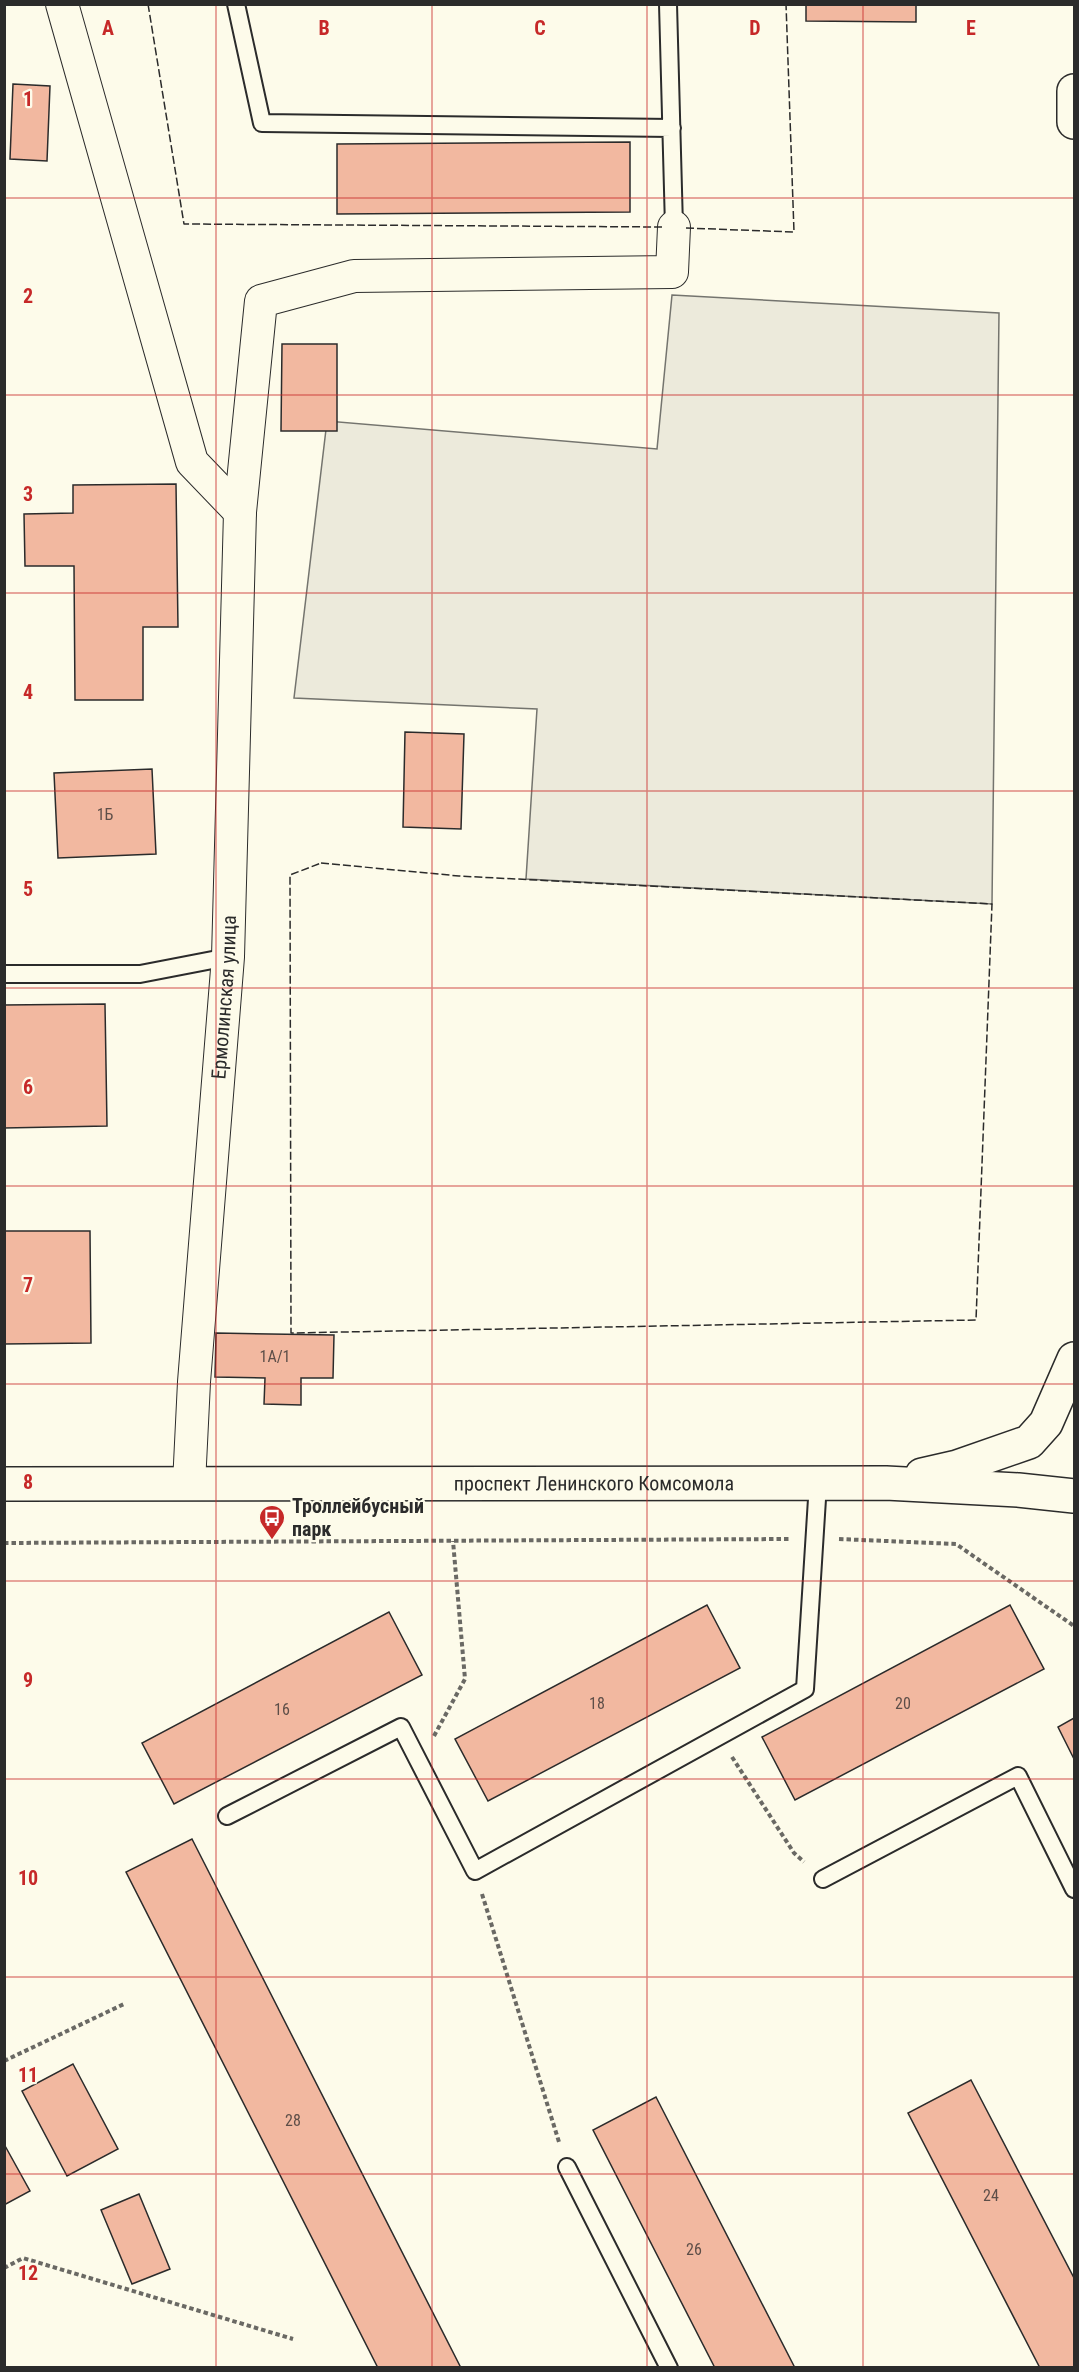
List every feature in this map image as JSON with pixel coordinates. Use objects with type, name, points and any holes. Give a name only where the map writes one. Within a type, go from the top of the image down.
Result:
[{"type":"main road","points":[[1074,91],[1074,123]]},
{"type":"main road","points":[[886,1483],[957,1467],[1029,1442],[1046,1423],[1074,1359]]},
{"type":"main road","name":"проспект Ленинского Комсомола","points":[[4,1484],[886,1483],[1018,1490],[1074,1496]]},
{"type":"street","points":[[62,4],[192,462],[240,512]]},
{"type":"street","name":"Ермолинская улица","points":[[189,1484],[194,1382],[228,957],[240,512],[261,301],[354,276],[672,272],[674,227]]},
{"type":"lane","points":[[236,4],[262,123],[672,128]]},
{"type":"lane","points":[[668,4],[674,227]]},
{"type":"lane","points":[[4,974],[140,974],[228,957]]},
{"type":"lane","points":[[227,1816],[401,1727],[475,1871],[805,1689],[818,1483]]},
{"type":"lane","points":[[823,1879],[1018,1776],[1074,1889]]},
{"type":"lane","points":[[567,2167],[669,2367]]},
{"type":"path","points":[[4,1544],[816,1538],[956,1544],[1074,1626]]},
{"type":"path","points":[[419,1763],[465,1678],[453,1541]]},
{"type":"path","points":[[718,1737],[794,1853],[823,1879]]},
{"type":"path","points":[[475,1871],[567,2167]]},
{"type":"path","points":[[4,2061],[124,2004]]},
{"type":"path","points":[[4,2268],[23,2258],[293,2339]]},
{"type":"shaded area","points":[[672,295],[999,313],[992,904],[526,879],[537,709],[294,698],[327,421],[657,449]]},
{"type":"building","points":[[806,4],[916,4],[916,22],[806,21]]},
{"type":"building","points":[[13,84],[50,86],[47,161],[10,159]]},
{"type":"building","points":[[630,142],[630,212],[337,214],[337,144]]},
{"type":"building","points":[[282,344],[337,344],[337,431],[281,431]]},
{"type":"building","points":[[176,484],[178,627],[143,627],[143,700],[75,700],[74,566],[25,566],[24,514],[73,513],[73,485]]},
{"type":"building","points":[[405,732],[464,734],[461,829],[403,827]]},
{"type":"building","points":[[152,769],[156,854],[58,858],[54,773]]},
{"type":"building","points":[[105,1004],[107,1126],[4,1128],[4,1005]]},
{"type":"building","points":[[4,1231],[90,1231],[91,1343],[4,1344]]},
{"type":"building","points":[[216,1333],[334,1335],[333,1378],[301,1378],[301,1405],[264,1404],[265,1378],[215,1377]]},
{"type":"building","points":[[707,1605],[740,1668],[488,1801],[455,1739]]},
{"type":"building","points":[[1010,1605],[1044,1669],[795,1800],[762,1737]]},
{"type":"building","points":[[389,1612],[422,1675],[174,1804],[142,1743]]},
{"type":"building","points":[[1074,1718],[1074,1759],[1058,1727]]},
{"type":"building","points":[[192,1839],[461,2368],[378,2368],[126,1872]]},
{"type":"building","points":[[73,2064],[118,2149],[67,2176],[22,2091]]},
{"type":"building","points":[[971,2080],[1074,2278],[1074,2368],[1040,2368],[908,2113]]},
{"type":"building","points":[[656,2097],[795,2368],[715,2368],[593,2130]]},
{"type":"building","points":[[4,2144],[30,2191],[4,2205]]},
{"type":"building","points":[[139,2194],[170,2269],[132,2284],[101,2210]]},
{"type":"fence","points":[[148,4],[184,224],[662,227]]},
{"type":"fence","points":[[686,228],[794,232],[786,4]]},
{"type":"fence","points":[[321,863],[459,876],[992,904],[976,1320],[291,1333],[290,875],[321,863]]},
{"type":"place","name":"Троллейбусный парк","points":[[272,1541]]}]
